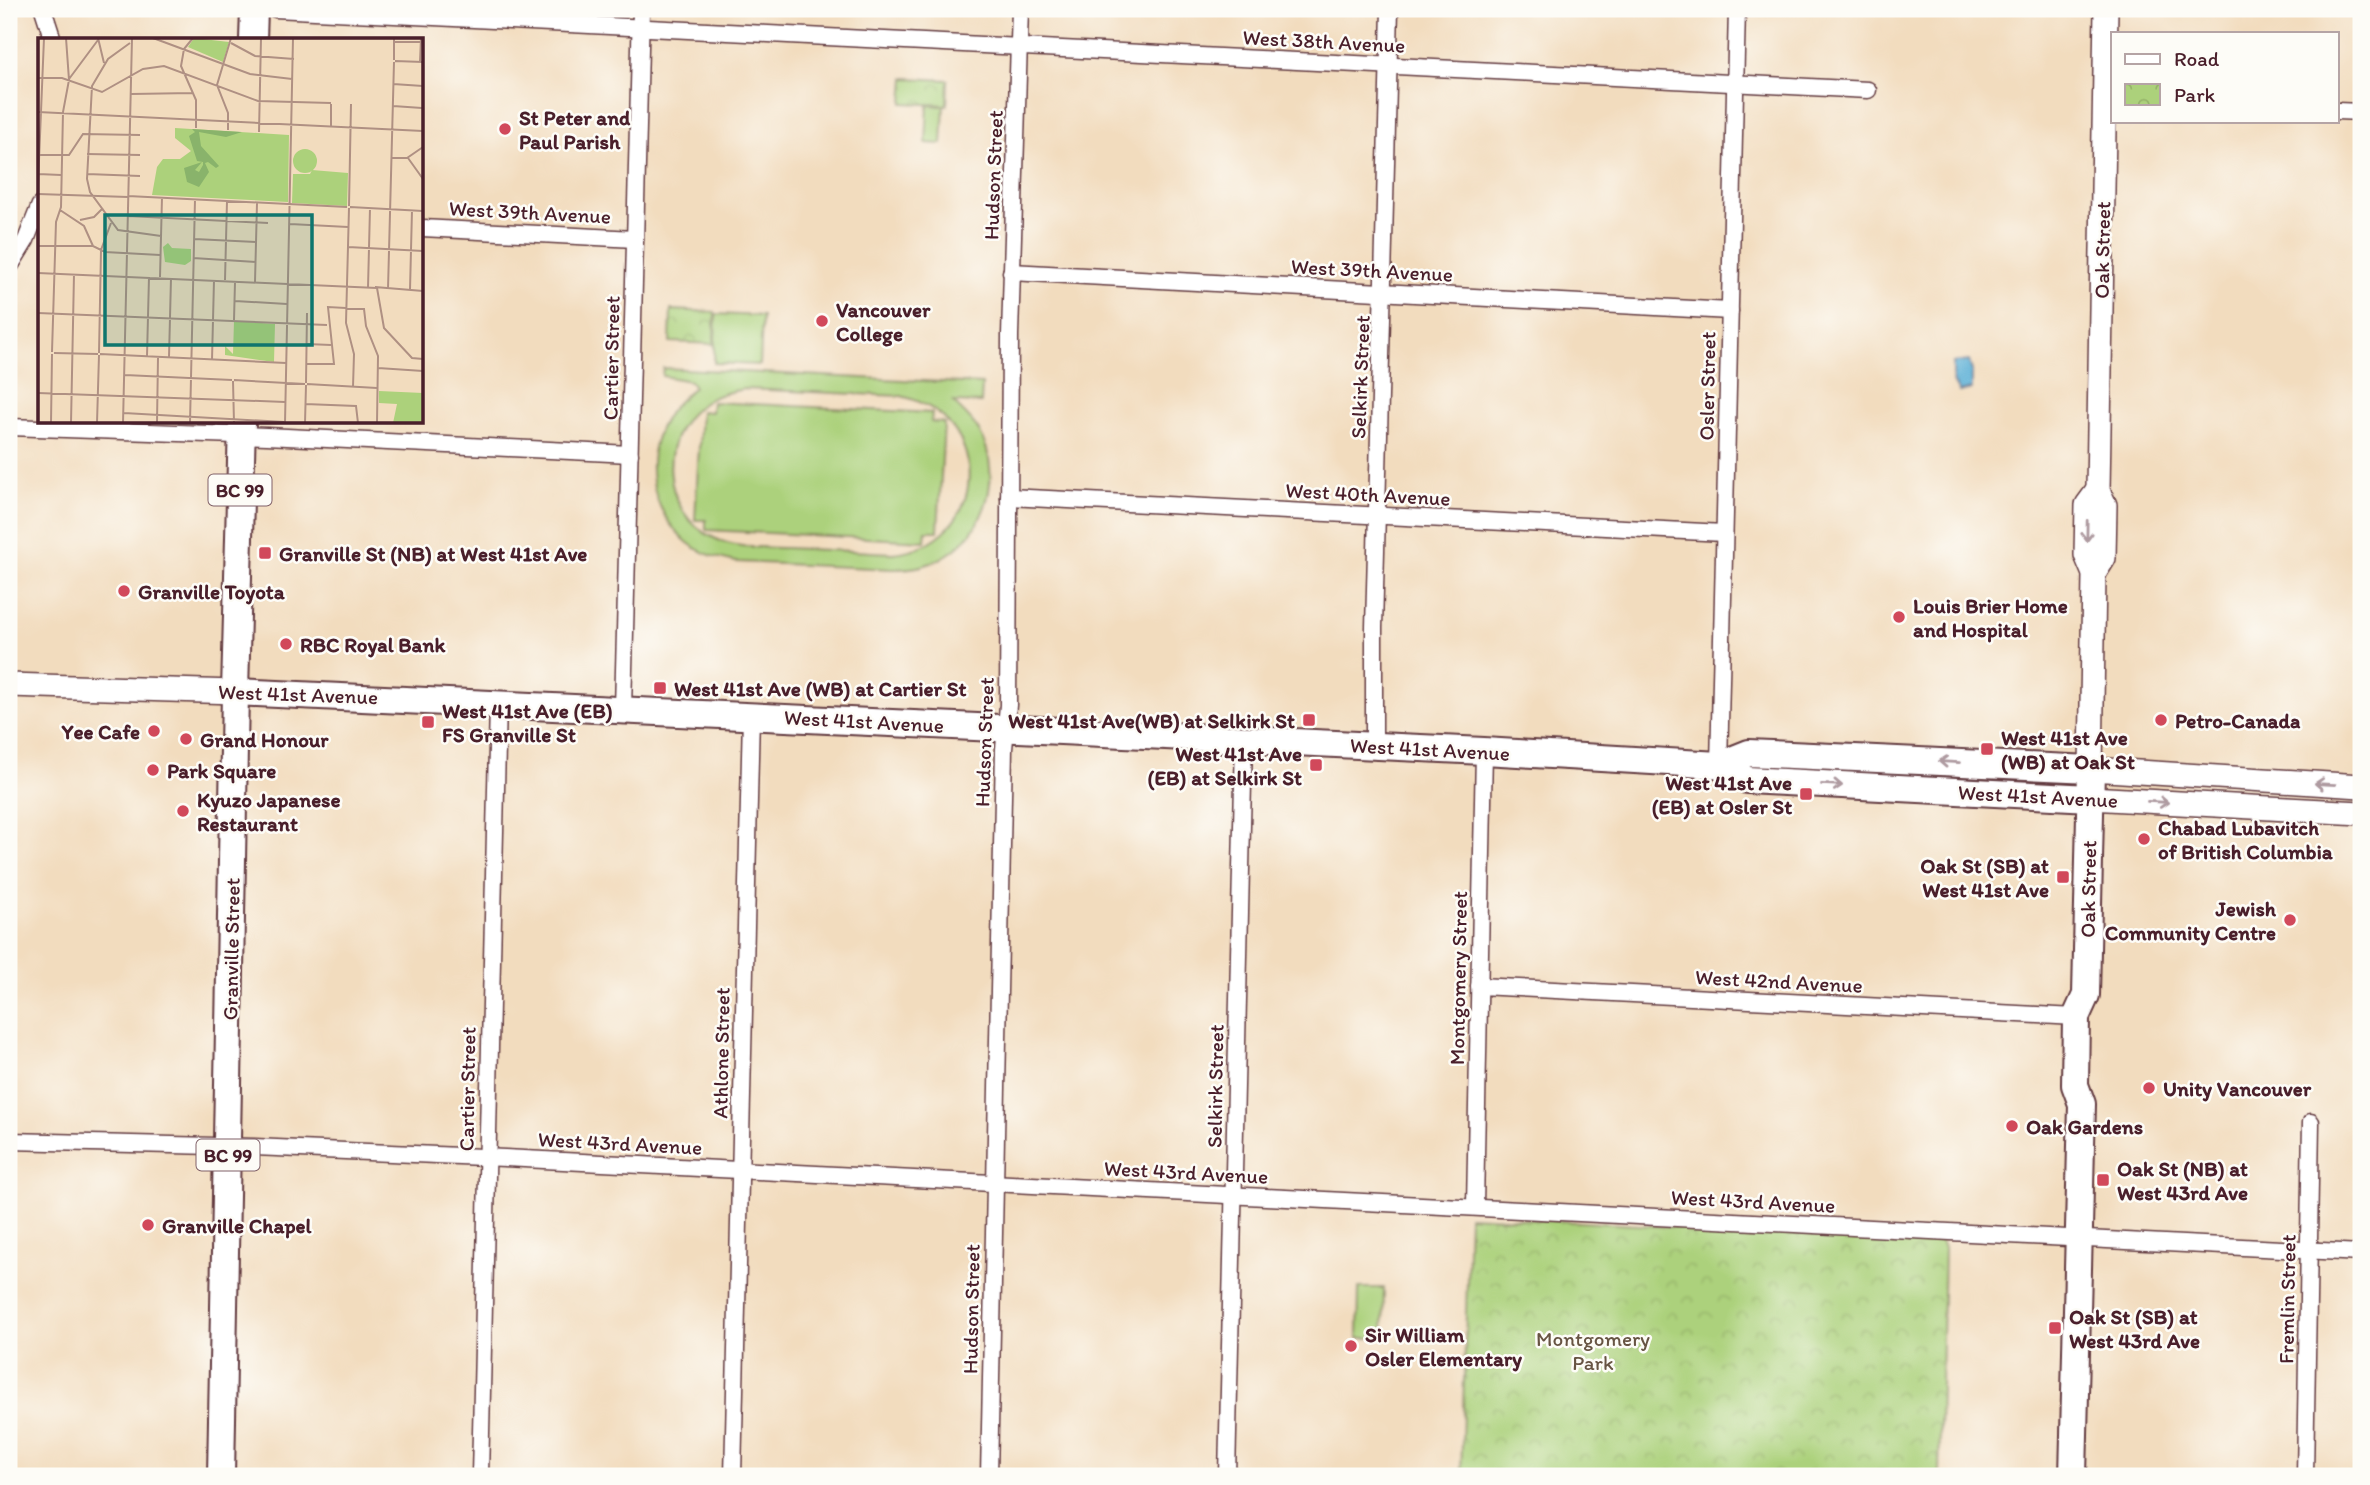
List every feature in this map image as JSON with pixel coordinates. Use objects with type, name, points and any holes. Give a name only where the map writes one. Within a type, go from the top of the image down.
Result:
[{"type":"main road","points":[[253,38],[254,9]]},
{"type":"main road","name":"Oak Street","points":[[2073,1476],[2082,1104],[2092,1086],[2095,1018],[2081,1006],[2091,769],[2094,574],[2087,555],[2087,505],[2098,490],[2109,101],[2106,9]]},
{"type":"main road","name":"Granville Street","points":[[221,1476],[242,428]]},
{"type":"main road","name":"West 41st Avenue","points":[[9,685],[498,703],[1484,751],[1719,765],[1747,780],[2361,813]]},
{"type":"main road","name":"West 41st Avenue","points":[[1719,765],[1749,753],[2091,769],[2290,773],[2361,786]]},
{"type":"main road","points":[[2288,808],[2290,773]]},
{"type":"street","points":[[43,9],[52,38]]},
{"type":"street","name":"West 38th Avenue","points":[[275,9],[1868,90]]},
{"type":"street","name":"Cartier Street","points":[[623,709],[641,9]]},
{"type":"street","name":"Hudson Street","points":[[989,1476],[994,1182],[1008,696],[1012,272],[1020,9]]},
{"type":"street","name":"Selkirk Street","points":[[1374,746],[1390,9]]},
{"type":"street","name":"Osler Street","points":[[1719,765],[1737,9]]},
{"type":"street","points":[[2338,111],[2361,112]]},
{"type":"street","points":[[9,268],[26,240],[38,210]]},
{"type":"street","name":"West 39th Avenue","points":[[424,228],[635,239]]},
{"type":"street","name":"West 39th Avenue","points":[[1012,272],[1730,311]]},
{"type":"street","points":[[9,426],[242,428],[630,454]]},
{"type":"street","name":"West 40th Avenue","points":[[1009,497],[1724,533]]},
{"type":"street","name":"Cartier Street","points":[[480,1476],[498,703]]},
{"type":"street","name":"Athlone Street","points":[[733,1476],[751,715]]},
{"type":"street","name":"Selkirk Street","points":[[1227,1476],[1244,739]]},
{"type":"street","name":"Montgomery Street","points":[[1475,1206],[1484,751]]},
{"type":"street","name":"West 42nd Avenue","points":[[1479,986],[2081,1006]]},
{"type":"street","name":"Fremlin Street","points":[[2305,1476],[2311,1122]]},
{"type":"street","name":"West 43rd Avenue","points":[[9,1141],[486,1157],[2361,1253]]},
{"type":"green space","points":[[905,78],[948,80],[947,105],[903,103]]},
{"type":"green space","points":[[928,105],[944,106],[942,144],[926,143]]},
{"type":"green space","points":[[671,310],[715,312],[714,344],[670,342]]},
{"type":"green space","points":[[716,314],[762,316],[760,365],[714,363]]},
{"type":"green space","points":[[663,368],[982,384],[981,403],[953,402],[979,431],[987,450],[990,469],[985,508],[964,541],[949,554],[912,568],[736,562],[705,553],[681,536],[669,522],[654,490],[653,454],[657,436],[671,410],[694,387],[690,381],[662,376]],"holes":[[[745,389],[901,396],[932,409],[953,428],[965,453],[969,479],[963,505],[948,527],[925,544],[893,553],[740,546],[714,538],[696,526],[683,511],[674,492],[670,473],[672,453],[678,433],[689,416],[710,399]]]},
{"type":"green space","points":[[712,402],[932,413],[931,422],[944,423],[938,531],[926,531],[925,541],[706,530],[706,520],[695,520],[701,411],[711,412]]},
{"type":"green space","name":"Montgomery Park","points":[[1469,1216],[1941,1241],[1944,1248],[1939,1476],[1461,1476]]},
{"type":"green space","points":[[1359,1288],[1384,1288],[1383,1338],[1358,1338]]},
{"type":"water","points":[[1969,361],[1972,389],[1959,392],[1953,382],[1953,363]]},
{"type":"place","name":"St Peter and Paul Parish","points":[[505,129]]},
{"type":"place","name":"Vancouver College","points":[[822,321]]},
{"type":"place","name":"Granville St (NB) at West 41st Ave","points":[[265,553]]},
{"type":"place","name":"Granville Toyota","points":[[124,591]]},
{"type":"place","name":"Louis Brier Home and Hospital","points":[[1899,617]]},
{"type":"place","name":"RBC Royal Bank","points":[[286,644]]},
{"type":"place","name":"West 41st Ave (WB) at Cartier St","points":[[660,688]]},
{"type":"place","name":"West 41st Ave(WB) at Selkirk St","points":[[1309,720]]},
{"type":"place","name":"Petro-Canada","points":[[2161,720]]},
{"type":"place","name":"West 41st Ave (EB) FS Granville St","points":[[428,722]]},
{"type":"place","name":"Yee Cafe","points":[[154,731]]},
{"type":"place","name":"Grand Honour","points":[[186,739]]},
{"type":"place","name":"West 41st Ave (WB) at Oak St","points":[[1987,749]]},
{"type":"place","name":"West 41st Ave (EB) at Selkirk St","points":[[1316,765]]},
{"type":"place","name":"Park Square","points":[[153,770]]},
{"type":"place","name":"West 41st Ave (EB) at Osler St","points":[[1806,794]]},
{"type":"place","name":"Kyuzo Japanese Restaurant","points":[[183,811]]},
{"type":"place","name":"Chabad Lubavitch of British Columbia","points":[[2144,839]]},
{"type":"place","name":"Oak St (SB) at West 41st Ave","points":[[2063,877]]},
{"type":"place","name":"Jewish Community Centre","points":[[2290,920]]},
{"type":"place","name":"Unity Vancouver","points":[[2149,1088]]},
{"type":"place","name":"Oak Gardens","points":[[2012,1126]]},
{"type":"place","name":"Oak St (NB) at West 43rd Ave","points":[[2103,1180]]},
{"type":"place","name":"Granville Chapel","points":[[148,1225]]},
{"type":"place","name":"Oak St (SB) at West 43rd Ave","points":[[2055,1328]]},
{"type":"place","name":"Sir William Osler Elementary","points":[[1351,1346]]}]
